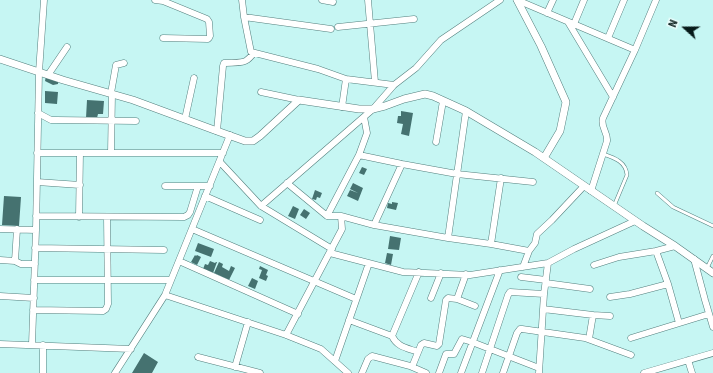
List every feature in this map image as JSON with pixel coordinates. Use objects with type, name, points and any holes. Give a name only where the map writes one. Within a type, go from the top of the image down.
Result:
[{"type":"street","points":[[32,344],[39,72],[44,0]]},
{"type":"street","points":[[155,0],[162,1],[208,19],[209,22],[210,36],[208,39],[163,38]]},
{"type":"street","points":[[242,0],[251,52],[318,69],[346,79],[394,85]]},
{"type":"street","points":[[322,0],[333,2]]},
{"type":"street","points":[[368,0],[375,82]]},
{"type":"street","points":[[261,206],[364,117],[394,85],[416,68],[441,40],[500,0]]},
{"type":"street","points":[[517,0],[635,50]]},
{"type":"street","points":[[517,0],[541,46],[566,102],[560,131],[544,158]]},
{"type":"street","points":[[547,13],[553,0]]},
{"type":"street","points":[[571,23],[584,0]]},
{"type":"street","points":[[608,38],[624,0]]},
{"type":"street","points":[[591,191],[607,138],[602,122],[656,0]]},
{"type":"street","points":[[244,17],[331,29]]},
{"type":"street","points":[[338,27],[414,19]]},
{"type":"street","points":[[571,23],[613,97]]},
{"type":"street","points":[[48,75],[67,47]]},
{"type":"street","points":[[217,131],[224,63],[244,62],[254,53]]},
{"type":"street","points":[[0,59],[133,100],[246,141],[253,141],[260,136],[298,100]]},
{"type":"street","points":[[111,153],[111,93],[116,65],[124,64]]},
{"type":"street","points":[[185,119],[194,78]]},
{"type":"street","points":[[342,107],[346,79]]},
{"type":"street","points":[[261,92],[298,100],[359,109],[372,109],[425,94],[434,96],[466,111],[544,158],[635,221],[710,270]]},
{"type":"street","points":[[436,142],[443,101]]},
{"type":"street","points":[[448,238],[466,111]]},
{"type":"street","points":[[38,113],[51,120],[136,121]]},
{"type":"street","points":[[326,216],[359,155],[367,133],[364,117]]},
{"type":"street","points":[[115,373],[165,295],[230,135]]},
{"type":"street","points":[[37,153],[223,153]]},
{"type":"street","points":[[79,217],[80,153]]},
{"type":"street","points":[[359,155],[458,174],[533,182]]},
{"type":"street","points":[[220,162],[261,206],[331,251],[403,272],[470,275],[548,263],[574,249],[635,221]]},
{"type":"street","points":[[374,225],[402,164]]},
{"type":"street","points":[[491,244],[501,178]]},
{"type":"street","points":[[37,182],[80,184]]},
{"type":"street","points":[[287,183],[326,216],[341,216],[374,225],[529,251]]},
{"type":"street","points":[[165,186],[210,186]]},
{"type":"street","points":[[36,216],[184,216],[188,215],[190,212],[198,186]]},
{"type":"street","points":[[524,267],[529,251],[535,243],[537,234],[584,186]]},
{"type":"street","points":[[206,196],[260,220]]},
{"type":"street","points":[[286,335],[342,229],[341,216]]},
{"type":"street","points":[[33,310],[103,311],[106,309],[108,304],[107,217]]},
{"type":"street","points":[[0,229],[36,230]]},
{"type":"street","points":[[15,261],[17,229]]},
{"type":"street","points":[[192,229],[356,299]]},
{"type":"street","points":[[594,266],[620,257],[675,246]]},
{"type":"street","points":[[35,248],[164,250]]},
{"type":"street","points":[[656,251],[668,284],[679,323]]},
{"type":"street","points":[[694,259],[713,327]]},
{"type":"street","points":[[0,260],[15,261],[21,264],[35,264]]},
{"type":"street","points":[[179,261],[298,314]]},
{"type":"street","points":[[334,361],[369,263]]},
{"type":"street","points":[[439,373],[446,354],[454,354],[462,339],[509,356],[540,372],[544,294],[548,263]]},
{"type":"street","points":[[461,373],[500,270]]},
{"type":"street","points":[[392,336],[419,272]]},
{"type":"street","points":[[431,298],[441,273]]},
{"type":"street","points":[[457,299],[466,274]]},
{"type":"street","points":[[521,276],[590,289]]},
{"type":"street","points":[[34,280],[171,280]]},
{"type":"street","points":[[610,297],[630,294],[668,284]]},
{"type":"street","points":[[482,373],[510,292],[544,294]]},
{"type":"street","points":[[165,295],[286,335],[321,349],[348,373]]},
{"type":"street","points":[[0,296],[34,298]]},
{"type":"street","points":[[412,367],[423,344],[437,346],[439,344],[446,300],[448,298],[457,299],[475,306]]},
{"type":"street","points":[[544,309],[610,316]]},
{"type":"street","points":[[631,338],[709,314]]},
{"type":"street","points":[[589,339],[593,315]]},
{"type":"street","points":[[349,320],[392,336],[397,344],[418,352]]},
{"type":"street","points":[[235,367],[248,322]]},
{"type":"street","points":[[503,373],[517,333],[520,329],[589,339],[631,355]]},
{"type":"street","points":[[0,344],[32,344],[130,349]]},
{"type":"street","points":[[43,345],[43,373]]},
{"type":"street","points":[[644,373],[713,353]]},
{"type":"street","points":[[362,373],[368,359],[372,356],[412,367],[426,373]]},
{"type":"street","points":[[198,357],[260,373]]},
{"type":"street","points":[[688,360],[692,373]]},
{"type":"lane","points":[[603,154],[620,161],[627,170],[627,175],[614,206]]},
{"type":"lane","points":[[657,193],[673,207],[713,226]]},
{"type":"lane","points":[[710,270],[713,256]]},
{"type":"building","points":[[46,76],[58,79],[58,84],[53,85],[45,81]]},
{"type":"building","points":[[45,91],[58,92],[57,104],[45,103]]},
{"type":"building","points":[[87,100],[104,101],[103,114],[98,114],[97,118],[86,118]]},
{"type":"building","points":[[401,111],[413,113],[409,136],[401,134],[403,124],[397,123],[398,116],[401,116]]},
{"type":"building","points":[[362,167],[367,169],[364,175],[359,173]]},
{"type":"building","points":[[353,183],[363,188],[358,201],[347,196],[350,190],[358,193],[350,189]]},
{"type":"building","points":[[315,190],[322,193],[320,198],[317,197],[316,200],[312,199]]},
{"type":"building","points":[[4,196],[21,197],[19,226],[2,225]]},
{"type":"building","points":[[392,202],[398,203],[396,210],[387,208],[388,203],[392,204]]},
{"type":"building","points":[[293,206],[299,209],[295,219],[288,216]]},
{"type":"building","points":[[304,209],[310,213],[306,219],[300,215]]},
{"type":"building","points":[[390,236],[401,238],[399,250],[388,249]]},
{"type":"building","points":[[198,243],[214,249],[211,257],[195,251]]},
{"type":"building","points":[[387,253],[393,254],[391,265],[385,263]]},
{"type":"building","points":[[195,255],[201,257],[197,265],[191,262]]},
{"type":"building","points":[[210,261],[215,263],[217,262],[213,273],[203,269],[205,264],[208,265]]},
{"type":"building","points":[[219,262],[223,264],[222,267],[229,271],[231,266],[235,268],[229,280],[214,273]]},
{"type":"building","points":[[260,266],[268,270],[266,281],[259,278],[262,270],[259,269]]},
{"type":"building","points":[[252,278],[258,281],[255,289],[248,286]]},
{"type":"building","points":[[144,353],[158,362],[152,373],[132,373]]}]
